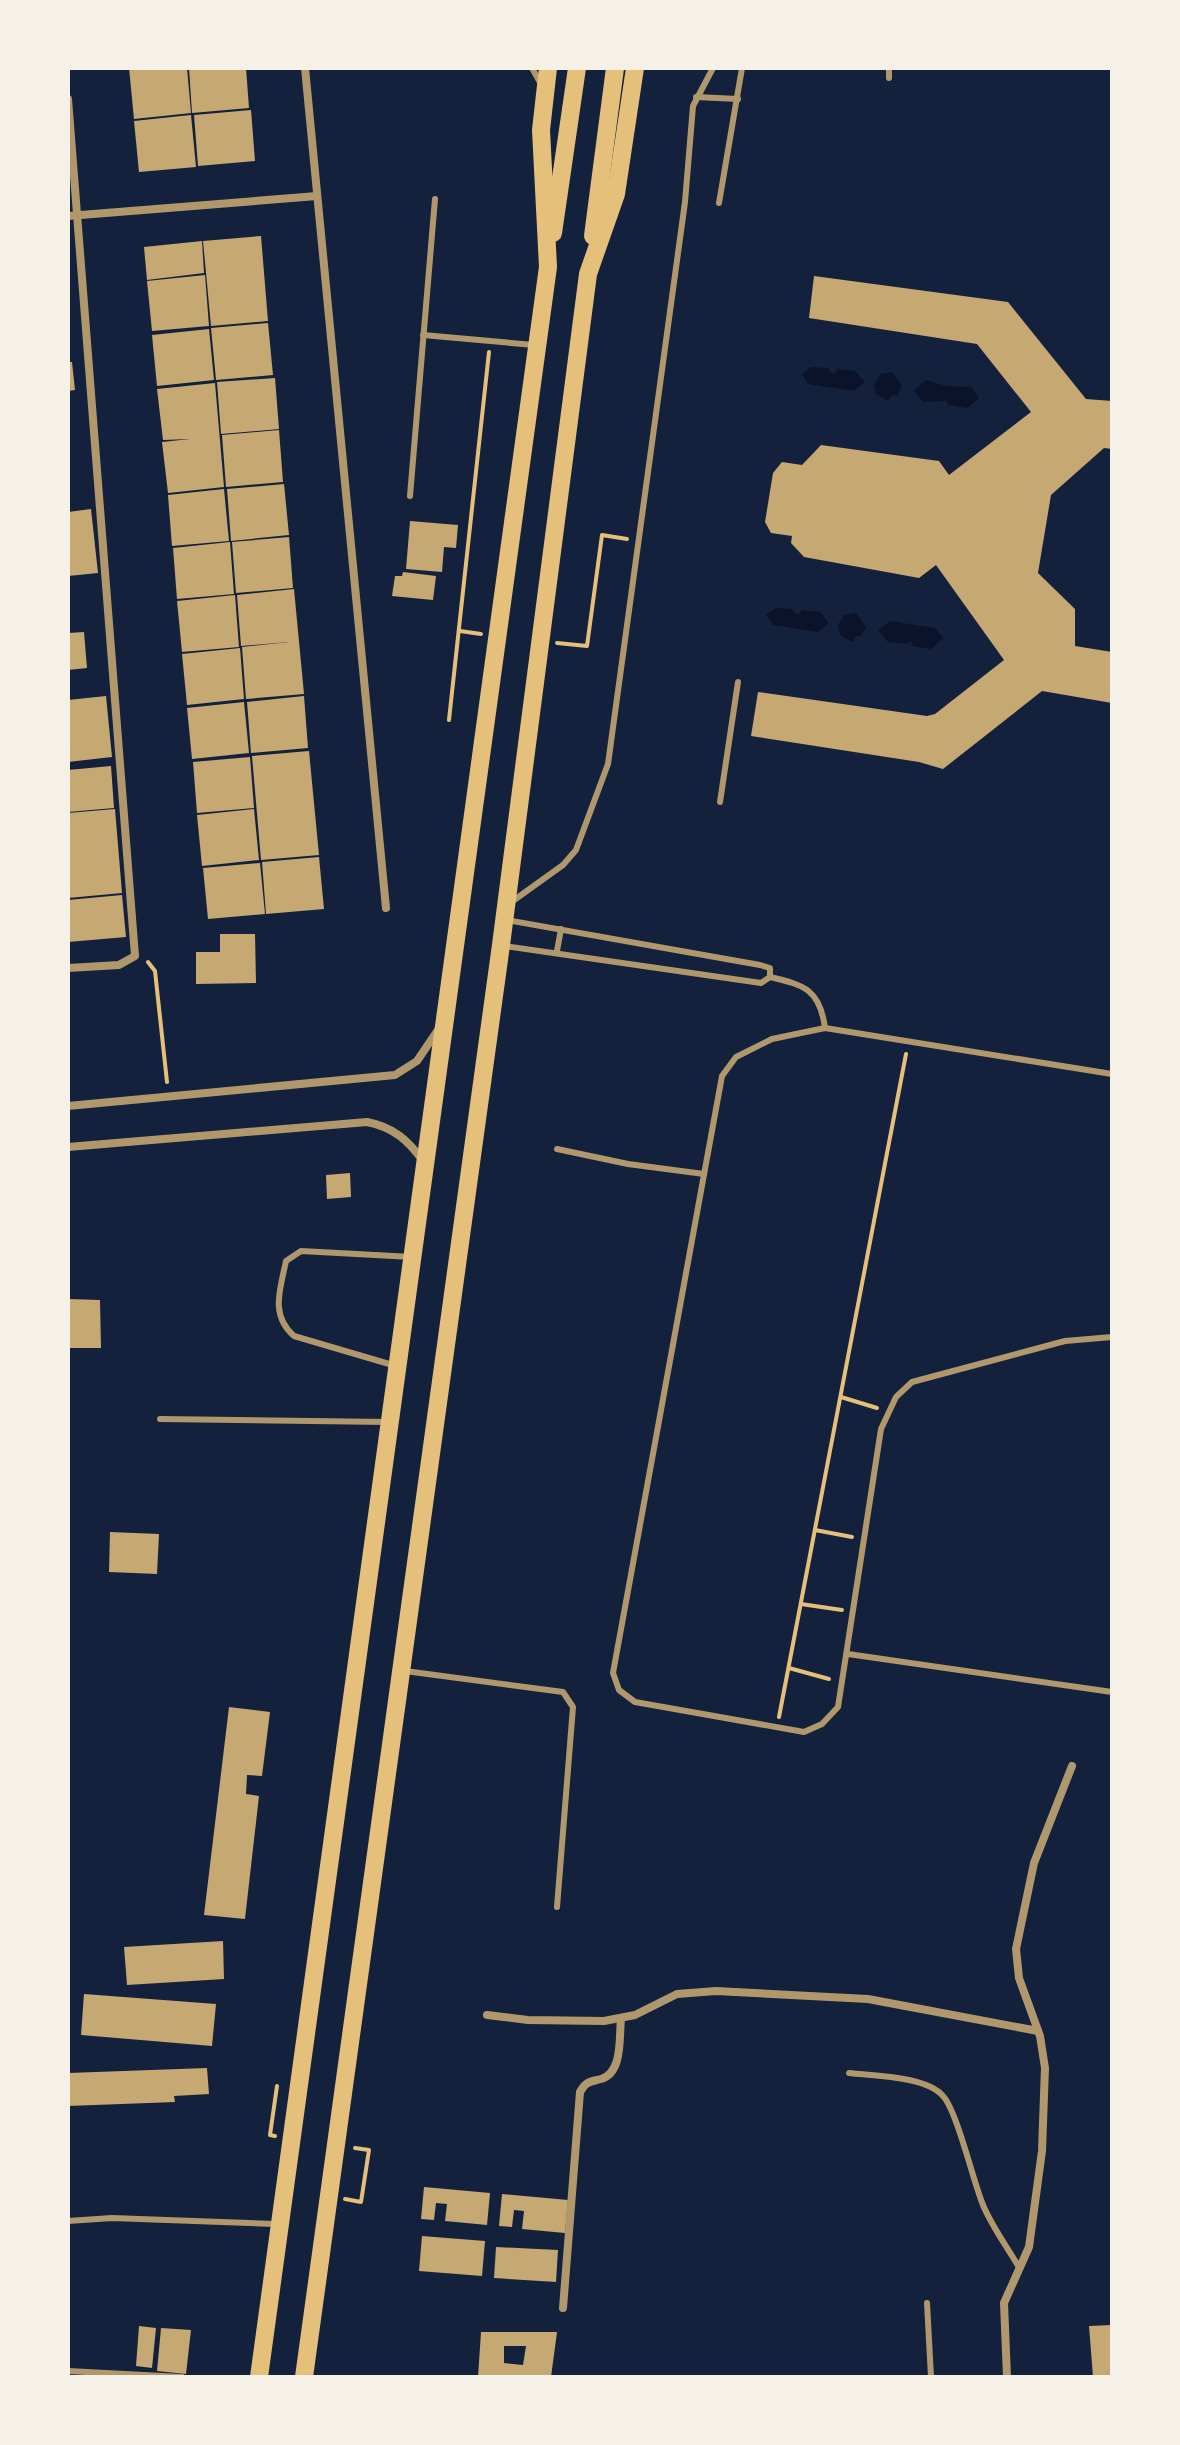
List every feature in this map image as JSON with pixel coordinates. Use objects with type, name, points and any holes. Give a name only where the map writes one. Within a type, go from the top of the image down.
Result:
[{"type":"main road","points":[[548,68],[541,130],[541,186],[548,267]]},
{"type":"main road","points":[[259,2377],[577,68]]},
{"type":"main road","points":[[304,2377],[501,945],[615,68]]},
{"type":"main road","points":[[588,274],[616,194],[635,68]]},
{"type":"street","points":[[305,68],[386,908]]},
{"type":"street","points":[[68,99],[73,216],[135,956],[119,965],[68,968]]},
{"type":"street","points":[[73,216],[317,196]]},
{"type":"street","points":[[68,1106],[395,1075],[417,1061],[445,1019]]},
{"type":"street","points":[[68,1147],[367,1122],[384,1125],[399,1134],[427,1165]]},
{"type":"street","points":[[1007,2377],[1004,2303],[1029,2247],[1042,2151],[1045,2068],[1038,2031],[1019,1978],[1016,1949],[1034,1863],[1072,1766]]},
{"type":"street","points":[[487,2015],[528,2020],[621,2019],[677,1994],[716,1991],[868,1999],[1038,2031]]},
{"type":"street","points":[[563,2308],[580,2092],[588,2081],[606,2077],[615,2068],[621,2019]]},
{"type":"lane","points":[[532,68],[546,90]]},
{"type":"lane","points":[[503,913],[570,858],[602,786],[685,202],[691,116],[696,97],[713,68]]},
{"type":"lane","points":[[719,203],[742,68]]},
{"type":"lane","points":[[889,68],[889,78]]},
{"type":"lane","points":[[696,97],[738,99]]},
{"type":"lane","points":[[410,496],[435,199]]},
{"type":"lane","points":[[423,335],[537,345]]},
{"type":"lane","points":[[720,802],[738,682]]},
{"type":"lane","points":[[503,913],[561,929],[760,965],[770,968],[770,977]]},
{"type":"lane","points":[[557,951],[561,929]]},
{"type":"lane","points":[[501,945],[761,983],[770,977]]},
{"type":"lane","points":[[770,977],[810,991],[822,1006],[825,1028]]},
{"type":"lane","points":[[1112,1074],[825,1028],[772,1039],[736,1057],[722,1076],[613,1673],[619,1690],[635,1702],[804,1732],[822,1724],[838,1707],[881,1429],[896,1397],[912,1382],[1065,1341],[1112,1337]]},
{"type":"lane","points":[[557,1149],[628,1164],[704,1174]]},
{"type":"lane","points":[[399,1367],[294,1336],[282,1325],[277,1304],[286,1261],[301,1251],[414,1257]]},
{"type":"lane","points":[[160,1419],[391,1422]]},
{"type":"lane","points":[[848,1654],[1112,1692]]},
{"type":"lane","points":[[401,1671],[563,1692],[573,1707],[557,1907]]},
{"type":"lane","points":[[849,2073],[913,2081],[943,2094],[956,2121],[984,2209],[1020,2269]]},
{"type":"lane","points":[[68,2221],[112,2218],[281,2225]]},
{"type":"lane","points":[[927,2303],[931,2377]]},
{"type":"lane","points":[[68,2371],[182,2377]]},
{"type":"path","points":[[449,720],[491,341]]},
{"type":"path","points":[[587,646],[602,535],[638,540]]},
{"type":"path","points":[[135,956],[148,962],[155,971],[168,1096]]},
{"type":"path","points":[[777,1727],[909,1041]]},
{"type":"path","points":[[841,1397],[889,1412]]},
{"type":"path","points":[[815,1530],[864,1539]]},
{"type":"path","points":[[801,1604],[854,1611]]},
{"type":"path","points":[[789,1668],[842,1682]]},
{"type":"path","points":[[270,2135],[277,2085]]},
{"type":"path","points":[[361,2202],[369,2150]]},
{"type":"water","points":[[811,367],[828,368],[833,374],[838,369],[855,371],[865,382],[854,391],[808,384],[802,374]]},
{"type":"water","points":[[892,372],[902,386],[897,396],[892,395],[888,401],[876,394],[874,385],[880,374]]},
{"type":"water","points":[[926,380],[946,386],[971,387],[979,398],[967,408],[948,405],[946,401],[923,402],[914,390]]},
{"type":"water","points":[[776,608],[792,609],[797,615],[802,610],[820,612],[829,623],[818,632],[773,625],[766,615]]},
{"type":"water","points":[[856,613],[866,627],[861,636],[856,636],[852,642],[840,635],[838,625],[844,615]]},
{"type":"water","points":[[890,621],[935,628],[943,638],[931,649],[912,646],[911,641],[906,644],[888,642],[878,630]]},
{"type":"building","points":[[129,68],[187,68],[191,113],[134,119]]},
{"type":"building","points":[[189,68],[246,68],[249,108],[192,113]]},
{"type":"building","points":[[251,110],[255,161],[198,166],[194,115]]},
{"type":"building","points":[[191,115],[196,167],[139,172],[134,121]]},
{"type":"building","points":[[261,236],[268,321],[211,326],[203,241]]},
{"type":"building","points":[[202,241],[204,273],[147,280],[144,247]]},
{"type":"building","points":[[205,275],[209,326],[152,331],[147,281]]},
{"type":"building","points":[[814,276],[1008,302],[1086,399],[1112,401],[1112,449],[1104,448],[1051,495],[1038,573],[1075,609],[1075,646],[1112,652],[1112,703],[1042,691],[943,769],[919,762],[751,736],[758,692],[927,716],[935,714],[1004,660],[936,565],[919,578],[804,557],[791,543],[792,536],[771,533],[765,522],[773,473],[782,462],[802,465],[821,445],[939,461],[949,475],[1031,412],[977,344],[809,318]]},
{"type":"building","points":[[268,323],[273,375],[216,380],[211,328]]},
{"type":"building","points":[[209,329],[214,380],[157,386],[152,335]]},
{"type":"building","points":[[68,362],[72,362],[75,390],[68,391]]},
{"type":"building","points":[[275,378],[279,429],[221,434],[217,382]]},
{"type":"building","points":[[215,383],[224,487],[168,493],[162,442],[190,439],[163,440],[157,389]]},
{"type":"building","points":[[279,430],[283,482],[226,487],[222,435]]},
{"type":"building","points":[[284,484],[289,535],[231,541],[227,489]]},
{"type":"building","points":[[224,489],[229,541],[172,546],[168,495]]},
{"type":"building","points":[[91,509],[98,573],[68,576],[68,512]]},
{"type":"building","points":[[410,521],[458,525],[456,548],[444,547],[442,572],[406,569]]},
{"type":"building","points":[[289,537],[293,588],[236,593],[232,542]]},
{"type":"building","points":[[230,542],[234,594],[177,599],[173,548]]},
{"type":"building","points":[[403,572],[436,576],[433,600],[392,596],[395,576],[402,576]]},
{"type":"building","points":[[294,589],[304,694],[246,699],[242,647],[289,642],[241,646],[237,595]]},
{"type":"building","points":[[235,595],[239,647],[182,652],[177,601]]},
{"type":"building","points":[[84,632],[87,668],[68,670],[68,633]]},
{"type":"building","points":[[240,648],[244,699],[187,705],[182,654]]},
{"type":"building","points":[[106,696],[112,757],[68,762],[68,700]]},
{"type":"building","points":[[304,696],[308,748],[251,753],[247,702]]},
{"type":"building","points":[[244,702],[249,753],[192,759],[187,708]]},
{"type":"building","points":[[309,751],[319,855],[261,860],[252,756]]},
{"type":"building","points":[[250,757],[254,808],[197,813],[193,762]]},
{"type":"building","points":[[111,766],[114,808],[68,812],[68,770]]},
{"type":"building","points":[[115,809],[122,893],[68,898],[68,813]]},
{"type":"building","points":[[254,809],[259,860],[202,866],[197,815]]},
{"type":"building","points":[[319,857],[324,909],[266,914],[262,862]]},
{"type":"building","points":[[260,863],[265,914],[208,919],[203,868]]},
{"type":"building","points":[[122,895],[126,937],[68,942],[68,900]]},
{"type":"building","points":[[220,934],[255,934],[256,983],[196,984],[196,952],[220,952]]},
{"type":"building","points":[[350,1173],[351,1197],[327,1199],[326,1175]]},
{"type":"building","points":[[68,1299],[100,1300],[101,1348],[68,1348]]},
{"type":"building","points":[[110,1532],[159,1534],[157,1574],[109,1572]]},
{"type":"building","points":[[229,1707],[270,1712],[262,1776],[247,1775],[246,1794],[259,1796],[245,1919],[204,1915]]},
{"type":"building","points":[[223,1941],[224,1979],[127,1985],[124,1947]]},
{"type":"building","points":[[84,1994],[216,2004],[212,2046],[81,2035]]},
{"type":"building","points":[[207,2068],[209,2094],[174,2096],[175,2102],[68,2106],[68,2073]]},
{"type":"building","points":[[424,2187],[490,2193],[487,2225],[445,2221],[447,2204],[436,2203],[434,2220],[421,2219]]},
{"type":"building","points":[[502,2194],[568,2200],[565,2233],[522,2229],[524,2211],[514,2210],[512,2227],[499,2226]]},
{"type":"building","points":[[422,2236],[485,2241],[482,2276],[419,2271]]},
{"type":"building","points":[[496,2247],[558,2250],[556,2282],[494,2278]]},
{"type":"building","points":[[1112,2325],[1112,2377],[1093,2377],[1089,2326]]},
{"type":"building","points":[[139,2326],[156,2328],[152,2368],[136,2366]]},
{"type":"building","points":[[161,2328],[191,2330],[186,2374],[157,2371]]},
{"type":"building","points":[[481,2332],[557,2332],[551,2377],[478,2377]],"holes":[[[504,2346],[526,2346],[523,2365],[504,2363]]]}]
